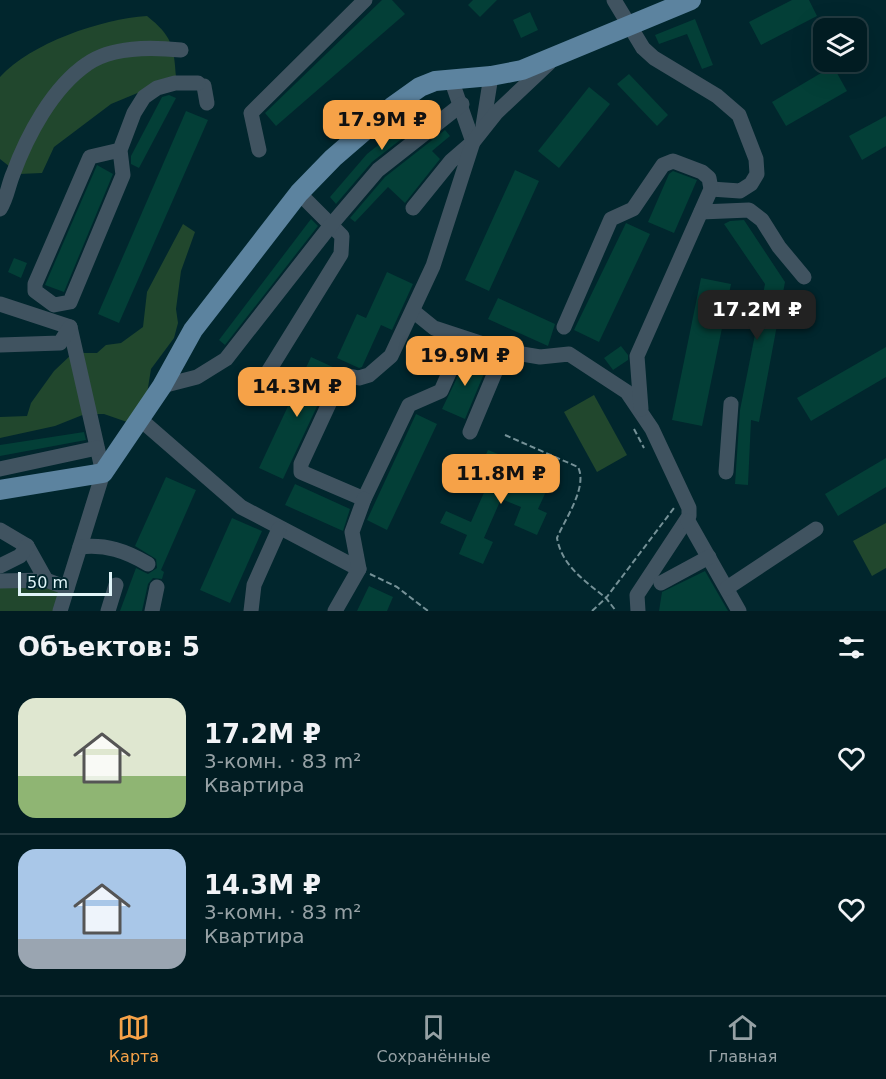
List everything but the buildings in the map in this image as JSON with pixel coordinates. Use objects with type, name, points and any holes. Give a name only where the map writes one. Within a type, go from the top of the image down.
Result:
[{"type":"main road","points":[[0,490],[103,473],[141,420],[193,330],[300,193],[341,151],[392,107],[420,87],[435,81],[491,76],[522,70],[691,0]]},
{"type":"street","points":[[259,150],[251,113],[366,0]]},
{"type":"street","points":[[614,0],[643,48],[654,58],[717,96],[739,115],[756,159],[757,174],[751,184],[740,191],[711,189]]},
{"type":"street","points":[[0,209],[6,173],[50,103],[87,63],[112,53],[144,48],[181,50]]},
{"type":"street","points":[[364,499],[301,472],[301,464],[340,380],[349,376],[359,378],[369,375],[391,356],[445,232],[473,142],[483,126],[531,77],[558,56]]},
{"type":"street","points":[[483,126],[491,76]]},
{"type":"street","points":[[451,79],[462,104],[473,142]]},
{"type":"street","points":[[120,150],[90,157],[35,284],[35,291],[54,304],[70,302],[123,175],[120,150],[134,113],[144,97],[157,88],[175,83],[201,84],[207,104]]},
{"type":"street","points":[[162,386],[197,377],[226,359],[331,225],[378,170],[462,104]]},
{"type":"street","points":[[412,208],[451,161],[473,142]]},
{"type":"street","points":[[564,327],[611,219],[633,209],[663,165],[673,161],[702,172],[710,178],[711,189],[637,356],[640,410]]},
{"type":"street","points":[[263,380],[341,255],[342,236],[300,193]]},
{"type":"street","points":[[701,212],[749,210],[762,220],[779,248],[804,277]]},
{"type":"street","points":[[0,304],[70,327]]},
{"type":"street","points":[[412,311],[434,328],[504,351],[540,357],[568,354],[627,392],[640,410],[689,508],[688,521],[650,571],[636,595],[638,611]]},
{"type":"street","points":[[0,345],[60,343],[70,327]]},
{"type":"street","points":[[60,611],[103,473],[70,327]]},
{"type":"street","points":[[335,611],[359,569],[352,532],[364,499],[409,405],[441,391],[464,339]]},
{"type":"street","points":[[470,432],[504,351]]},
{"type":"street","points":[[726,472],[731,404]]},
{"type":"street","points":[[141,420],[241,507],[279,529],[359,569]]},
{"type":"street","points":[[0,469],[72,456],[98,448]]},
{"type":"street","points":[[688,521],[739,611]]},
{"type":"street","points":[[252,611],[254,585],[279,529]]},
{"type":"street","points":[[727,588],[816,529]]},
{"type":"street","points":[[0,530],[27,546],[46,580]]},
{"type":"street","points":[[80,547],[96,545],[126,551],[148,564]]},
{"type":"street","points":[[0,566],[20,556],[27,546]]},
{"type":"street","points":[[661,583],[709,557]]},
{"type":"street","points":[[0,581],[46,580],[67,588]]},
{"type":"street","points":[[108,611],[116,585]]},
{"type":"street","points":[[152,611],[156,587]]},
{"type":"path","points":[[631,423],[648,454]]},
{"type":"path","points":[[505,435],[578,467],[581,473],[580,486],[557,538],[558,546],[574,571],[606,598],[616,611]]},
{"type":"path","points":[[592,611],[606,598],[676,505]]},
{"type":"path","points":[[359,569],[397,587],[428,611]]},
{"type":"green space","points":[[147,16],[162,30],[170,42],[176,77],[111,104],[54,147],[42,173],[19,174],[0,159],[0,77],[30,54],[68,35],[109,22]]},
{"type":"green space","points":[[183,224],[195,232],[181,271],[176,309],[178,323],[174,338],[151,369],[146,400],[127,422],[104,414],[85,414],[55,426],[0,438],[0,417],[27,416],[31,403],[54,371],[73,353],[97,353],[106,345],[121,343],[143,327],[147,292]]},
{"type":"green space","points":[[594,395],[627,455],[597,472],[564,412]]},
{"type":"green space","points":[[886,523],[886,568],[872,576],[853,541]]},
{"type":"green space","points":[[0,587],[64,589],[58,611],[0,611]]}]
